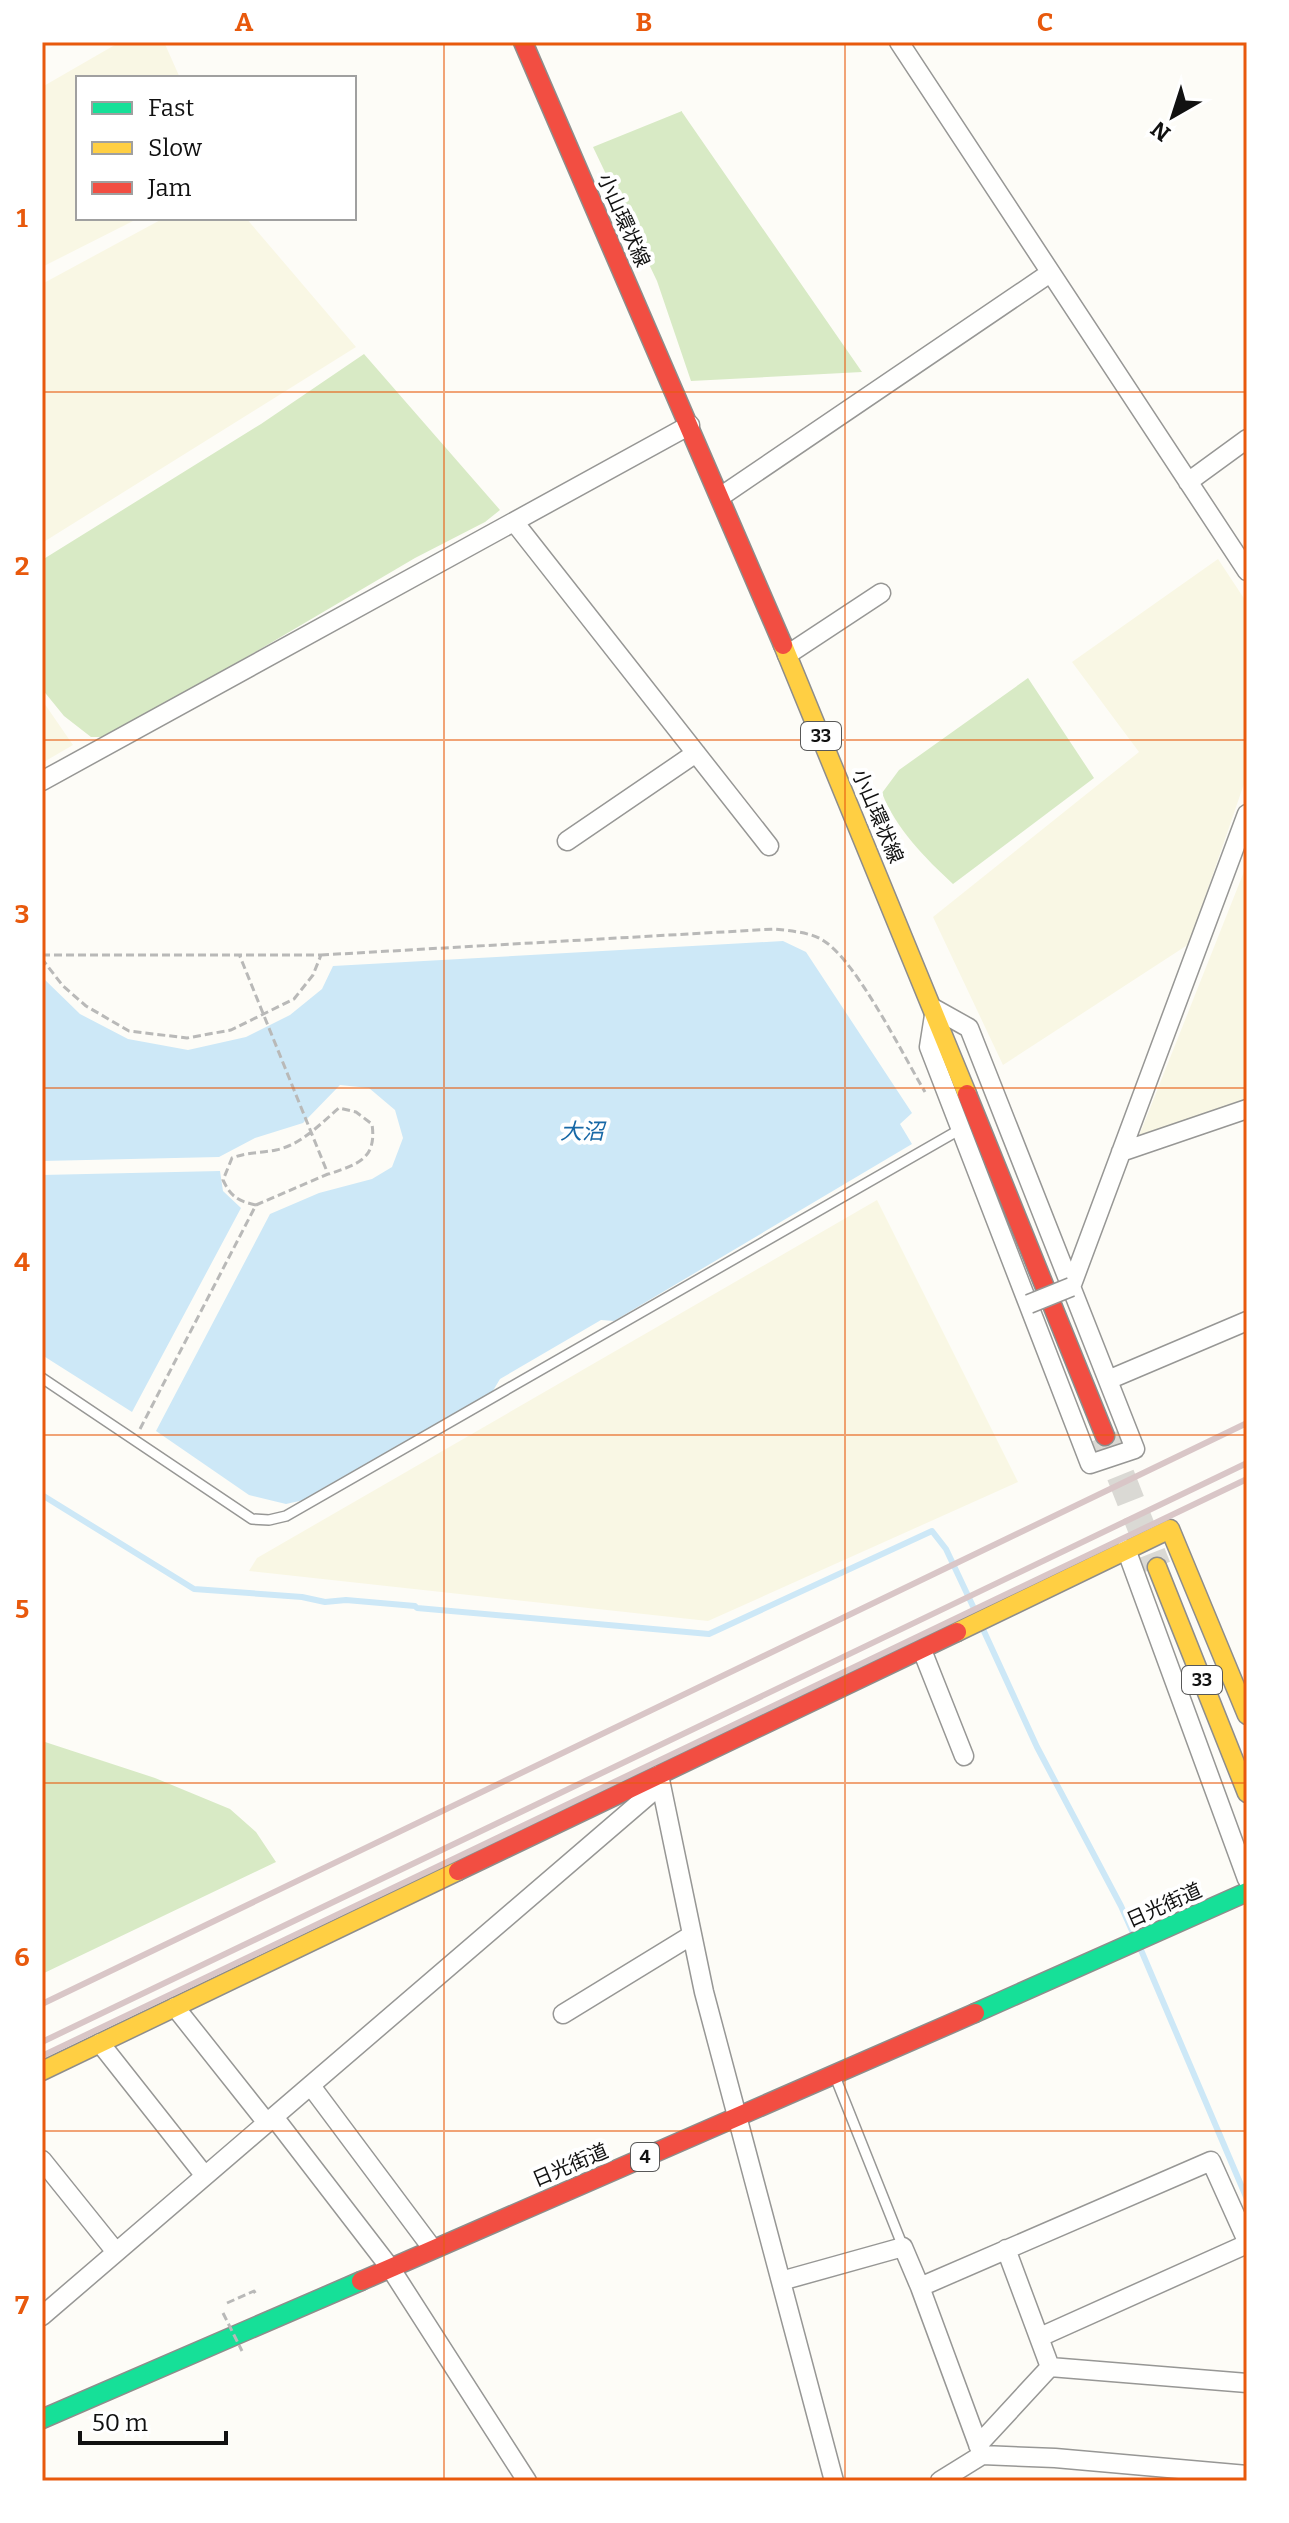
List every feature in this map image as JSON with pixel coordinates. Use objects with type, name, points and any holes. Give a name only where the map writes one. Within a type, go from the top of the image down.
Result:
[{"type":"main road","name":"小山環状線","points":[[523,42],[690,425],[935,1009],[1105,1436]]},
{"type":"main road","points":[[42,2071],[1170,1529],[1247,1715]]},
{"type":"main road","name":"33","points":[[1157,1567],[1247,1793]]},
{"type":"main road","name":"日光街道","points":[[42,2419],[835,2076],[1247,1892]]},
{"type":"street","points":[[899,42],[1247,571]]},
{"type":"street","points":[[720,497],[1050,273]]},
{"type":"street","points":[[42,781],[690,425]]},
{"type":"street","points":[[1188,482],[1247,439]]},
{"type":"street","points":[[515,523],[769,846]]},
{"type":"street","points":[[787,655],[881,593]]},
{"type":"street","points":[[567,841],[696,753]]},
{"type":"street","points":[[1029,1304],[1071,1287],[1247,814]]},
{"type":"street","points":[[935,1009],[969,1028],[1135,1449],[1090,1464],[959,1130],[929,1047],[935,1009]]},
{"type":"street","points":[[1121,1152],[1247,1109]]},
{"type":"street","points":[[1108,1380],[1247,1321]]},
{"type":"street","points":[[1126,1549],[1247,1879]]},
{"type":"street","points":[[922,1650],[964,1756]]},
{"type":"street","points":[[659,1775],[692,1935],[737,2118],[834,2481]]},
{"type":"street","points":[[43,2312],[651,1793],[659,1775]]},
{"type":"street","points":[[563,2014],[692,1935]]},
{"type":"street","points":[[175,2007],[391,2269],[527,2481]]},
{"type":"street","points":[[100,2043],[205,2176]]},
{"type":"street","points":[[311,2086],[432,2248]]},
{"type":"street","points":[[42,2160],[116,2252]]},
{"type":"street","points":[[920,2287],[1211,2161],[1247,2242],[1040,2337]]},
{"type":"street","points":[[781,2281],[903,2247],[980,2450]]},
{"type":"street","points":[[1006,2249],[1050,2367]]},
{"type":"street","points":[[940,2481],[980,2450],[1050,2367]]},
{"type":"street","points":[[1050,2367],[1247,2383]]},
{"type":"street","points":[[980,2450],[1247,2475]]},
{"type":"lane","points":[[42,1378],[252,1519],[269,1520],[286,1516],[959,1130]]},
{"type":"lane","points":[[835,2076],[903,2247]]},
{"type":"path","points":[[42,957],[321,955],[775,929],[801,933],[824,940],[862,985],[928,1099]]},
{"type":"path","points":[[239,954],[328,1174]]},
{"type":"path","points":[[42,957],[63,986],[86,1006],[129,1031],[187,1038],[231,1030],[294,999],[313,975],[321,955]]},
{"type":"path","points":[[339,1108],[356,1112],[372,1124],[374,1142],[368,1156],[350,1167],[256,1205],[238,1201],[229,1192],[223,1180],[232,1158],[245,1153],[283,1148],[311,1133],[339,1108]]},
{"type":"path","points":[[135,1440],[256,1205]]},
{"type":"path","points":[[227,2303],[254,2291],[257,2297]]},
{"type":"path","points":[[223,2313],[242,2351]]},
{"type":"shaded area","points":[[120,42],[164,42],[179,76],[76,76],[76,220],[135,220],[42,267],[42,87]]},
{"type":"shaded area","points":[[160,220],[248,220],[356,347],[42,543],[42,284]]},
{"type":"shaded area","points":[[1218,559],[1247,603],[1247,775],[1189,944],[1003,1065],[933,917],[1139,752],[1072,662]]},
{"type":"shaded area","points":[[42,700],[73,745],[42,763]]},
{"type":"shaded area","points":[[1247,864],[1247,1098],[1139,1136]]},
{"type":"shaded area","points":[[877,1200],[1018,1482],[708,1621],[249,1571],[257,1558]]},
{"type":"green space","points":[[682,111],[862,372],[691,381],[657,281],[593,147]]},
{"type":"green space","points":[[364,354],[500,510],[485,522],[415,558],[143,718],[102,737],[91,737],[64,716],[42,689],[42,560],[261,424]]},
{"type":"green space","points":[[1028,678],[1094,778],[953,884],[903,831],[882,793],[899,770]]},
{"type":"green space","points":[[42,1741],[155,1778],[230,1809],[256,1832],[276,1862],[42,1974]]},
{"type":"water","name":"大沼","points":[[783,941],[806,952],[912,1113],[900,1124],[912,1144],[614,1321],[601,1320],[500,1379],[491,1394],[317,1497],[286,1504],[249,1495],[156,1431],[270,1214],[319,1193],[372,1179],[392,1167],[403,1138],[395,1110],[369,1088],[340,1085],[303,1123],[255,1138],[219,1157],[42,1161],[42,977],[80,1014],[128,1039],[188,1050],[246,1037],[290,1015],[322,989],[333,966]]},
{"type":"water","points":[[220,1171],[223,1191],[241,1208],[132,1412],[42,1355],[42,1175]]},
{"type":"waterway","points":[[42,1495],[194,1589],[709,1634],[932,1531],[946,1549],[978,1617]]},
{"type":"waterway","points":[[982,1627],[1037,1747],[1133,1933]]},
{"type":"waterway","points":[[1141,1950],[1247,2199]]},
{"type":"tunnel","points":[[1105,1436],[1157,1567]]},
{"type":"railway","points":[[42,2004],[1247,1423]]},
{"type":"railway","points":[[42,2042],[1247,1463]]},
{"type":"railway","points":[[42,2056],[1247,1479]]},
{"type":"traffic: fast","points":[[975,2013],[1247,1892]]},
{"type":"traffic: fast","points":[[42,2419],[361,2281]]},
{"type":"traffic: slow","points":[[783,645],[967,1094]]},
{"type":"traffic: slow","points":[[957,1632],[1170,1529],[1247,1715]]},
{"type":"traffic: slow","points":[[1157,1567],[1247,1793]]},
{"type":"traffic: slow","points":[[42,2071],[458,1871]]},
{"type":"traffic: jam","points":[[523,42],[783,645]]},
{"type":"traffic: jam","points":[[967,1094],[1105,1436]]},
{"type":"traffic: jam","points":[[458,1871],[957,1632]]},
{"type":"traffic: jam","points":[[361,2281],[975,2013]]}]
